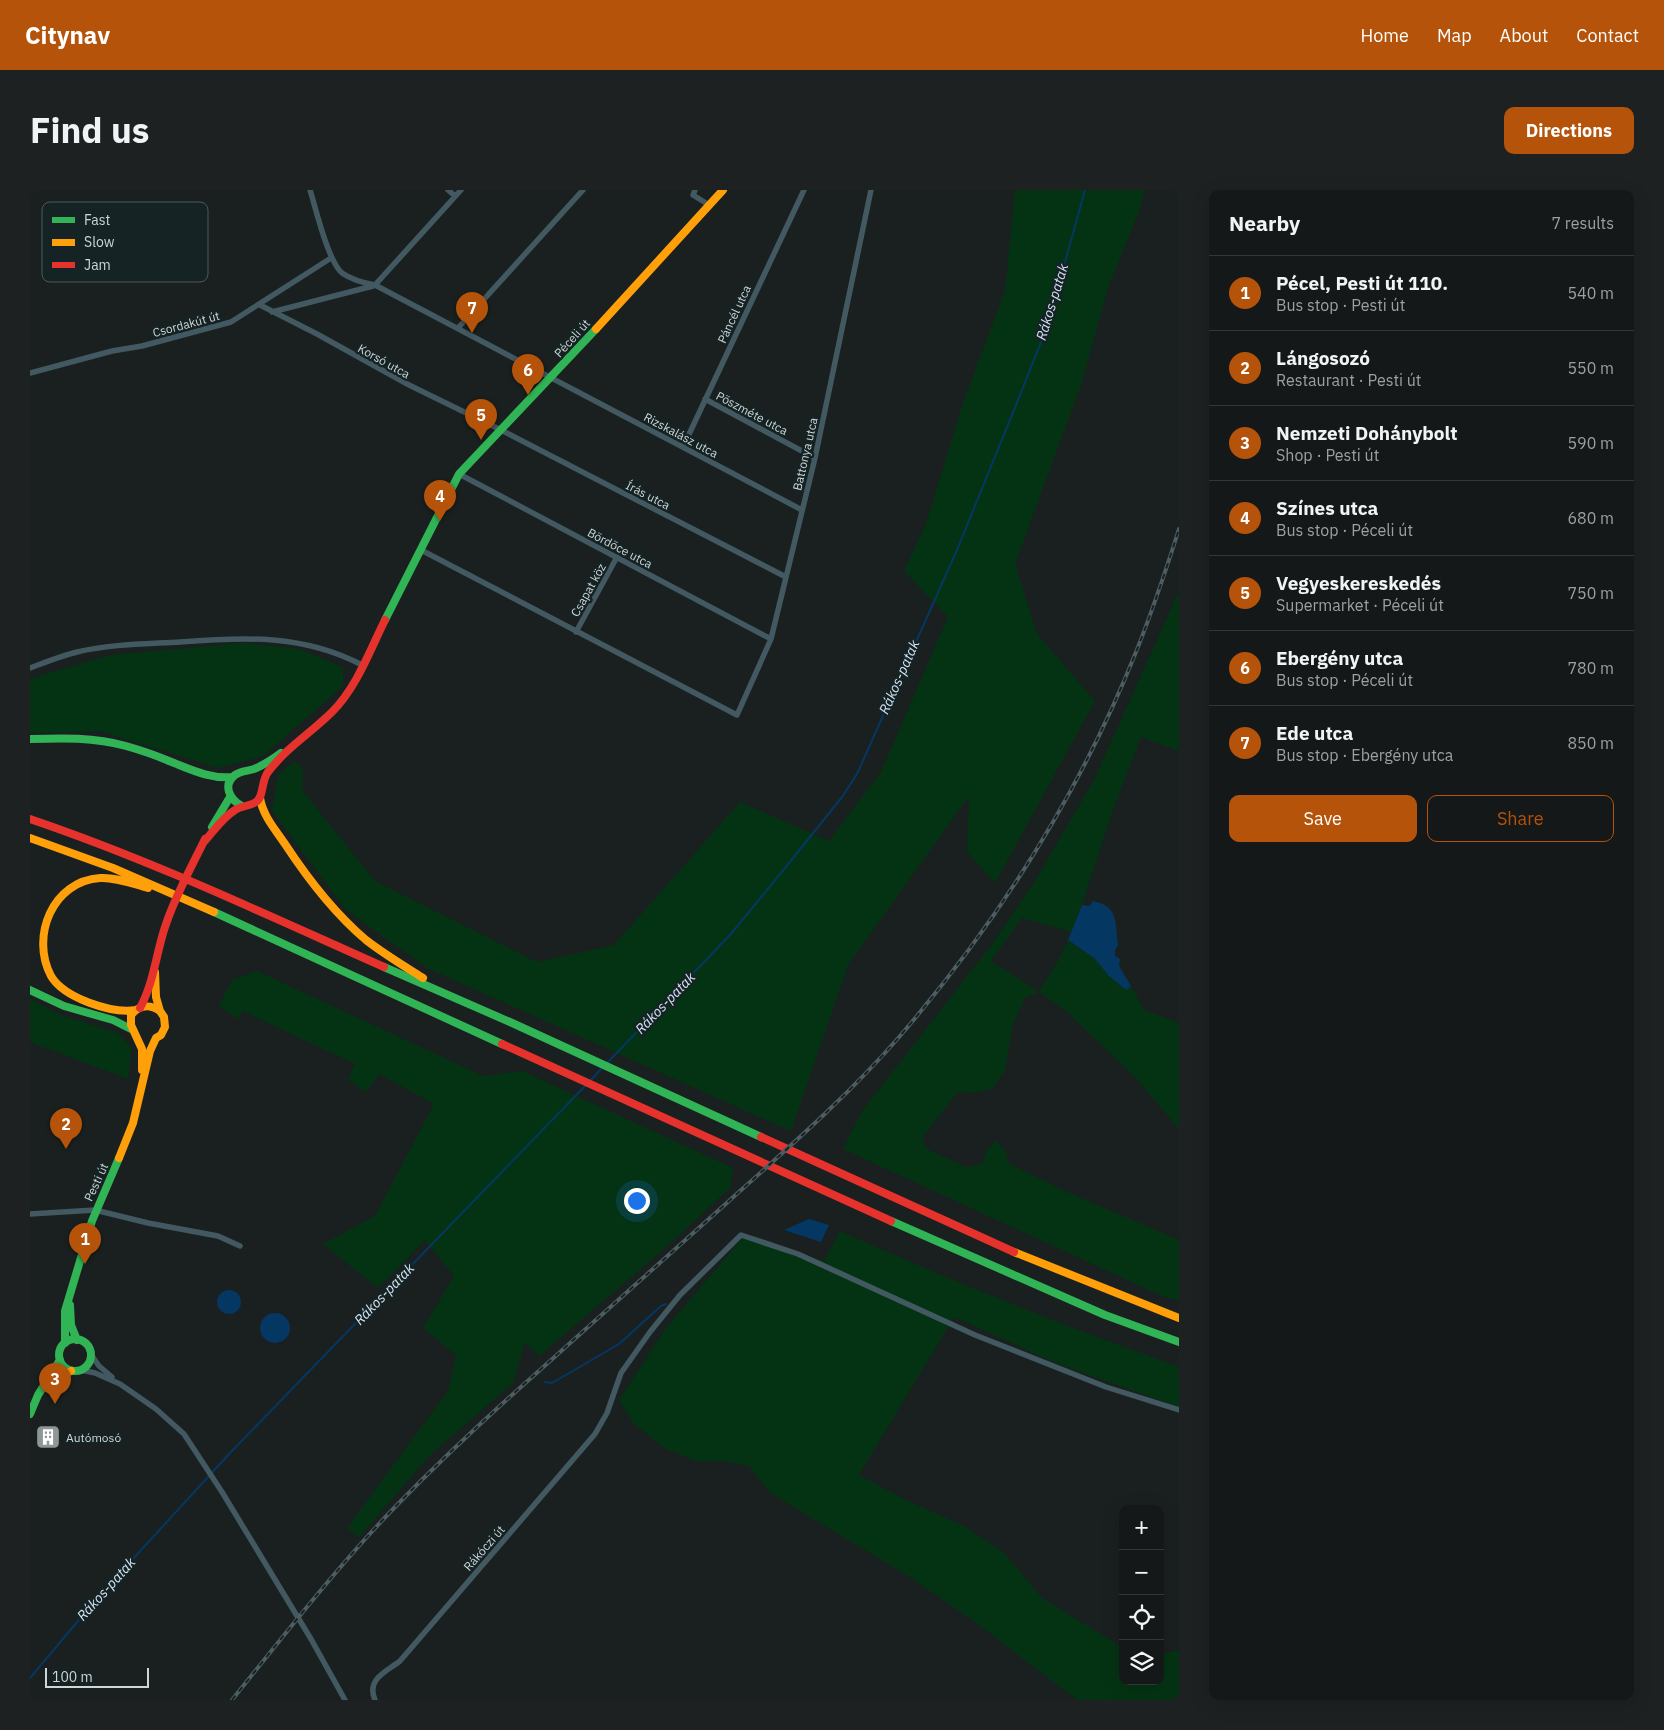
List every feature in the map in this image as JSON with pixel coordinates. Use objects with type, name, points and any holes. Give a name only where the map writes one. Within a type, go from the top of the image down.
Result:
[{"type":"main road","name":"Péceli út","points":[[295,744],[324,719],[352,686],[459,474],[551,378],[723,190]]},
{"type":"main road","points":[[30,739],[70,737],[102,741],[140,750],[208,776],[232,778]]},
{"type":"main road","points":[[242,806],[230,797],[228,787],[232,778],[242,771],[248,771],[264,765],[295,744]]},
{"type":"main road","points":[[262,784],[268,772],[295,744]]},
{"type":"main road","points":[[248,771],[257,776],[262,784],[261,808],[270,822],[316,887],[345,920],[386,955],[458,999]]},
{"type":"main road","points":[[131,1029],[131,1018],[145,999],[155,972],[169,918],[191,866],[230,797]]},
{"type":"main road","points":[[203,844],[224,819],[235,810],[252,804],[260,798]]},
{"type":"main road","points":[[30,819],[122,852],[246,905],[510,1022],[1053,1269],[1179,1318]]},
{"type":"main road","points":[[30,838],[113,868],[183,898],[1038,1287],[1105,1315],[1179,1342]]},
{"type":"main road","points":[[160,1011],[149,1006],[124,1012],[95,1005],[74,996],[60,985],[48,970],[42,952],[40,936],[44,918],[53,900],[76,882],[109,878],[183,898]]},
{"type":"main road","points":[[137,1036],[146,1040],[156,1038],[161,1035],[165,1027],[165,1020],[156,997],[155,972]]},
{"type":"main road","points":[[30,990],[64,1006],[113,1020],[131,1029],[137,1036],[141,1050],[142,1084]]},
{"type":"main road","points":[[142,1084],[148,1059],[156,1038]]},
{"type":"main road","name":"Pesti út","points":[[65,1343],[65,1311],[96,1210],[125,1144],[136,1113],[142,1084]]},
{"type":"main road","name":"Pesti út","points":[[72,1289],[70,1318],[72,1332],[77,1340]]},
{"type":"main road","points":[[30,1414],[38,1396],[60,1360],[60,1350],[65,1343],[77,1340],[86,1344],[90,1353],[88,1363],[81,1370],[71,1371],[58,1377],[38,1396]]},
{"type":"main road","points":[[60,1360],[66,1369],[71,1371]]},
{"type":"street","points":[[310,190],[331,258]]},
{"type":"street","points":[[448,190],[455,196]]},
{"type":"street","points":[[272,312],[375,285],[461,190]]},
{"type":"street","points":[[458,328],[583,190]]},
{"type":"street","points":[[695,190],[693,195],[710,205]]},
{"type":"street","name":"Páncél utca","points":[[683,447],[804,190]]},
{"type":"street","name":"Battonya utca","points":[[576,632],[737,715],[771,639],[815,458],[871,190]]},
{"type":"street","name":"Rizskalász utca","points":[[331,258],[342,272],[359,281],[375,285],[802,510]]},
{"type":"street","name":"Csordakút út","points":[[30,373],[231,322],[331,258]]},
{"type":"street","name":"Korsó utca","points":[[260,305],[317,334],[409,386],[502,430]]},
{"type":"street","name":"Pöszméte utca","points":[[705,399],[815,458]]},
{"type":"street","name":"Írás utca","points":[[502,430],[786,578]]},
{"type":"street","name":"Bördöce utca","points":[[459,474],[771,639]]},
{"type":"street","points":[[420,550],[576,632]]},
{"type":"street","name":"Csapat köz","points":[[576,632],[617,557]]},
{"type":"street","points":[[30,668],[76,652],[102,647],[234,638],[265,638],[308,644],[350,658],[362,666]]},
{"type":"street","points":[[30,1214],[96,1210],[148,1223],[218,1236],[240,1246]]},
{"type":"street","name":"Rákóczi út","points":[[375,1700],[372,1688],[376,1680],[400,1661],[595,1434],[607,1413],[621,1373],[650,1332],[680,1295],[741,1235],[798,1254],[975,1334],[1106,1387],[1179,1410]]},
{"type":"street","points":[[90,1353],[99,1366],[172,1422],[191,1443],[311,1639],[345,1700]]},
{"type":"street","points":[[81,1370],[95,1373],[120,1384]]},
{"type":"green space","points":[[1015,190],[1145,190],[1139,211],[1108,288],[1081,385],[1015,564],[1037,634],[1095,701],[995,883],[967,852],[969,796],[848,965],[791,1131],[427,968],[346,910],[272,811],[278,775],[294,761],[303,769],[302,790],[375,881],[537,962],[614,945],[740,802],[829,841],[881,772],[948,617],[904,571],[927,521],[963,403],[1005,291]]},
{"type":"green space","points":[[1179,591],[1179,751],[1141,737],[1114,807],[1082,905],[1071,932],[1022,918],[991,961],[1039,992],[1025,998],[1013,1024],[1005,1070],[993,1088],[979,1092],[957,1093],[923,1136],[925,1148],[966,1167],[982,1164],[987,1150],[996,1141],[1006,1151],[1008,1163],[1067,1192],[1179,1240],[1179,1301],[1162,1296],[843,1149],[862,1111],[990,947],[1035,881],[1094,780]]},
{"type":"green space","points":[[244,643],[299,649],[343,667],[343,686],[263,756],[218,768],[100,731],[30,733],[30,679],[110,655]]},
{"type":"green space","points":[[1068,940],[1094,958],[1109,976],[1126,989],[1131,986],[1144,1010],[1179,1023],[1179,1129],[1134,1076],[1066,1011],[1039,992]]},
{"type":"green space","points":[[257,971],[483,1076],[522,1071],[733,1168],[730,1188],[664,1249],[539,1356],[525,1342],[513,1383],[429,1456],[359,1537],[347,1528],[448,1391],[456,1355],[423,1328],[454,1276],[425,1240],[378,1288],[323,1244],[375,1216],[434,1104],[379,1074],[366,1092],[348,1080],[355,1064],[243,1011],[238,1019],[219,1006],[232,980]]},
{"type":"green space","points":[[30,999],[61,1015],[118,1033],[132,1048],[128,1079],[30,1042]]},
{"type":"green space","points":[[840,1231],[1008,1302],[1179,1367],[1179,1407],[1056,1363],[954,1317],[859,1475],[904,1499],[966,1527],[1004,1553],[1042,1598],[1119,1646],[1119,1685],[1164,1685],[1164,1653],[1179,1650],[1179,1700],[1077,1700],[974,1621],[908,1576],[769,1492],[749,1466],[724,1461],[696,1461],[664,1448],[633,1423],[619,1400],[666,1328],[745,1235],[824,1261]]},
{"type":"water","points":[[1093,901],[1101,903],[1112,911],[1116,923],[1118,945],[1115,950],[1115,956],[1120,959],[1119,966],[1131,986],[1126,990],[1109,976],[1094,958],[1068,940],[1082,905],[1089,906]]},
{"type":"water","points":[[809,1219],[829,1225],[821,1242],[784,1230]]},
{"type":"water","points":[[229,1290],[238,1293],[241,1302],[238,1311],[229,1314],[220,1311],[217,1302],[220,1293]]},
{"type":"water","points":[[275,1313],[285,1318],[290,1328],[285,1338],[275,1343],[265,1338],[260,1328],[265,1318]]},
{"type":"waterway","name":"Rákos-patak","points":[[607,1063],[730,935],[842,797],[857,774],[957,550],[1047,327],[1085,190]]},
{"type":"waterway","name":"Rákos-patak","points":[[590,1081],[602,1068]]},
{"type":"waterway","name":"Rákos-patak","points":[[30,1678],[99,1596],[230,1453],[585,1086]]},
{"type":"waterway","points":[[545,1382],[552,1383],[619,1344],[661,1306],[666,1304]]},
{"type":"railway","points":[[232,1700],[332,1577],[409,1492],[497,1409],[817,1121],[860,1080],[936,993],[1003,901],[1063,805],[1114,704],[1136,652],[1159,591],[1179,529]]},
{"type":"traffic: fast","points":[[385,620],[459,474],[596,329]]},
{"type":"traffic: fast","points":[[30,739],[78,739],[114,743],[148,753],[200,773],[232,777]]},
{"type":"traffic: fast","points":[[242,806],[234,800],[229,792],[228,788],[231,779],[239,773],[261,766],[281,753]]},
{"type":"traffic: fast","points":[[212,827],[230,797]]},
{"type":"traffic: fast","points":[[214,912],[502,1044]]},
{"type":"traffic: fast","points":[[384,967],[510,1022],[761,1137]]},
{"type":"traffic: fast","points":[[30,990],[64,1006],[113,1020],[131,1029]]},
{"type":"traffic: fast","points":[[65,1343],[65,1311],[92,1221],[119,1158]]},
{"type":"traffic: fast","points":[[891,1221],[1105,1315],[1179,1342]]},
{"type":"traffic: fast","points":[[70,1305],[71,1325],[77,1340]]},
{"type":"traffic: fast","points":[[75,1339],[86,1344],[91,1355],[86,1366],[75,1371],[64,1366],[59,1355],[64,1344],[75,1339]]},
{"type":"traffic: fast","points":[[30,1414],[38,1395],[60,1360]]},
{"type":"traffic: slow","points":[[596,329],[723,190]]},
{"type":"traffic: slow","points":[[260,798],[273,828],[332,907],[366,940],[423,978]]},
{"type":"traffic: slow","points":[[30,838],[113,868],[214,912]]},
{"type":"traffic: slow","points":[[136,1010],[126,1011],[102,1007],[89,1003],[66,991],[51,976],[45,960],[43,944],[45,928],[50,913],[58,900],[70,889],[84,881],[100,878],[112,879],[148,888]]},
{"type":"traffic: slow","points":[[119,1158],[133,1123],[150,1051],[156,1038],[161,1035],[165,1027],[164,1017],[156,997],[155,972]]},
{"type":"traffic: slow","points":[[142,1070],[142,1049],[131,1025],[131,1015],[141,1007],[152,1007],[160,1011]]},
{"type":"traffic: slow","points":[[1014,1252],[1179,1318]]},
{"type":"traffic: slow","points":[[46,1387],[71,1371]]},
{"type":"traffic: jam","points":[[203,843],[230,813],[259,800],[264,780],[275,763],[341,702],[356,680],[385,620]]},
{"type":"traffic: jam","points":[[30,819],[164,870],[384,967]]},
{"type":"traffic: jam","points":[[140,1008],[149,988],[169,916],[205,839]]},
{"type":"traffic: jam","points":[[502,1044],[891,1221]]},
{"type":"traffic: jam","points":[[761,1137],[1014,1252]]},
{"type":"place","name":"Ede utca","points":[[472,333]]},
{"type":"place","name":"Ebergény utca","points":[[528,395]]},
{"type":"place","name":"Vegyeskereskedés","points":[[481,440]]},
{"type":"place","name":"Színes utca","points":[[440,521]]},
{"type":"place","name":"Lángosozó","points":[[66,1149]]},
{"type":"place","name":"Pécel, Pesti út 110.","points":[[85,1264]]},
{"type":"place","name":"Nemzeti Dohánybolt","points":[[55,1404]]},
{"type":"place","name":"Autómosó","points":[[48,1437]]}]
